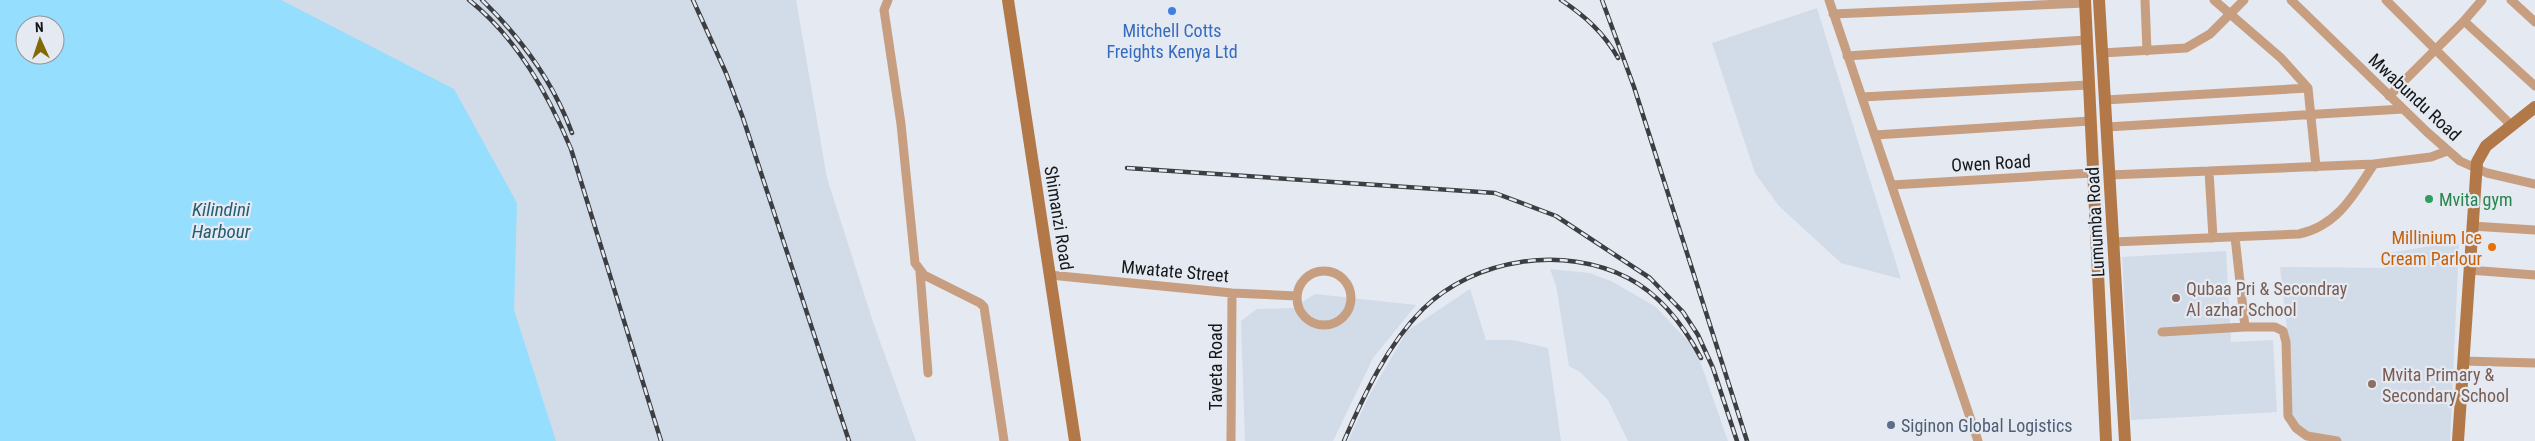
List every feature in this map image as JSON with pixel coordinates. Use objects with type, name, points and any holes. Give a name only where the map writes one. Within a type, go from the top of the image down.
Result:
[{"type":"main road","name":"Shimanzi Road","points":[[1008,0],[1075,441]]},
{"type":"main road","name":"Lumumba Road","points":[[2099,0],[2125,441]]},
{"type":"main road","name":"Lumumba Road","points":[[2085,1],[2106,441]]},
{"type":"main road","points":[[2458,441],[2476,169],[2479,156],[2486,146],[2535,107]]},
{"type":"main road","points":[[2095,219],[2112,218]]},
{"type":"street","points":[[888,0],[884,10],[899,114],[915,263],[920,272],[928,374]]},
{"type":"street","points":[[1829,0],[1978,441]]},
{"type":"street","points":[[2145,0],[2147,51]]},
{"type":"street","points":[[2214,0],[2281,58],[2308,88],[2316,167]]},
{"type":"street","points":[[2102,52],[2186,48],[2210,34],[2244,0]]},
{"type":"street","name":"Mwabundu Road","points":[[2291,0],[2389,96],[2460,161],[2476,169],[2534,183]]},
{"type":"street","points":[[2386,0],[2512,126]]},
{"type":"street","points":[[2389,96],[2464,21],[2482,0]]},
{"type":"street","points":[[2511,0],[2535,22]]},
{"type":"street","points":[[1833,14],[1961,4],[2085,1]]},
{"type":"street","points":[[2464,21],[2535,86]]},
{"type":"street","points":[[1847,56],[2086,40]]},
{"type":"street","points":[[1862,97],[2088,85]]},
{"type":"street","points":[[2105,100],[2308,88]]},
{"type":"street","points":[[2107,127],[2403,109]]},
{"type":"street","points":[[1875,135],[2090,120]]},
{"type":"street","points":[[2109,175],[2374,164],[2431,157],[2447,151]]},
{"type":"street","points":[[2113,242],[2299,234],[2312,231],[2337,216],[2351,200],[2374,164]]},
{"type":"street","points":[[2209,170],[2213,238]]},
{"type":"street","name":"Owen Road","points":[[1892,185],[2092,173]]},
{"type":"street","points":[[2472,226],[2535,230]]},
{"type":"street","points":[[2235,237],[2245,327]]},
{"type":"street","points":[[2469,270],[2535,275]]},
{"type":"street","points":[[920,272],[980,303],[984,307],[1004,441]]},
{"type":"street","points":[[1329,272],[1344,280],[1349,287],[1350,305],[1341,319],[1333,324],[1316,324],[1302,313],[1297,296],[1304,280],[1311,274],[1329,272]]},
{"type":"street","name":"Mwatate Street","points":[[1050,275],[1232,293],[1297,296]]},
{"type":"street","name":"Taveta Road","points":[[1231,441],[1232,293]]},
{"type":"street","points":[[2162,332],[2245,327],[2275,327],[2283,331],[2286,342],[2288,416],[2296,428],[2307,436],[2337,441]]},
{"type":"street","points":[[2463,361],[2535,363]]},
{"type":"shaded area","points":[[266,0],[796,0],[827,178],[874,325],[916,441],[551,441]]},
{"type":"shaded area","points":[[1817,8],[1901,279],[1841,263],[1779,206],[1755,173],[1712,43]]},
{"type":"shaded area","name":"Mvita Primary & Secondary School","points":[[2448,243],[2459,245],[2450,441],[2336,441],[2293,430],[2288,338],[2280,267],[2384,268],[2389,253]]},
{"type":"shaded area","name":"Qubaa Pri & Secondray Al azhar School","points":[[2226,251],[2231,342],[2273,340],[2277,412],[2131,420],[2122,257]]},
{"type":"shaded area","points":[[1550,269],[1589,273],[1611,281],[1656,307],[1696,350],[1728,441],[1628,441],[1608,400],[1580,372],[1569,366],[1556,285]]},
{"type":"shaded area","points":[[1470,289],[1486,340],[1513,340],[1548,348],[1561,441],[1348,441],[1370,394],[1407,331]]},
{"type":"shaded area","points":[[1315,294],[1416,305],[1373,358],[1333,441],[1245,441],[1241,321],[1257,309],[1293,308]]},
{"type":"water","name":"Kilindini Harbour","points":[[0,0],[281,0],[454,89],[517,203],[514,310],[556,441],[0,441]]},
{"type":"railway","points":[[469,0],[486,15],[516,49],[541,88],[562,128],[571,149],[661,441]]},
{"type":"railway","points":[[482,0],[510,30],[546,78],[572,133]]},
{"type":"railway","points":[[693,0],[726,73],[743,118],[849,441]]},
{"type":"railway","points":[[1561,0],[1593,26],[1607,41],[1618,58]]},
{"type":"railway","points":[[1602,0],[1634,87],[1747,441]]},
{"type":"railway","points":[[1127,168],[1495,193],[1556,216],[1650,278],[1683,312],[1698,335],[1713,368],[1737,441]]},
{"type":"railway","points":[[1344,441],[1387,354],[1410,323],[1423,309],[1444,292],[1468,278],[1494,268],[1521,262],[1549,260],[1576,262],[1603,268],[1628,278],[1661,302],[1687,334],[1701,358]]},
{"type":"place","name":"Mitchell Cotts Freights Kenya Ltd","points":[[1172,11]]},
{"type":"place","name":"Mvita gym","points":[[2429,199]]},
{"type":"place","name":"Millinium Ice Cream Parlour","points":[[2492,247]]},
{"type":"place","name":"Qubaa Pri & Secondray Al azhar School","points":[[2176,298]]},
{"type":"place","name":"Mvita Primary & Secondary School","points":[[2372,384]]},
{"type":"place","name":"Siginon Global Logistics","points":[[1891,425]]}]
